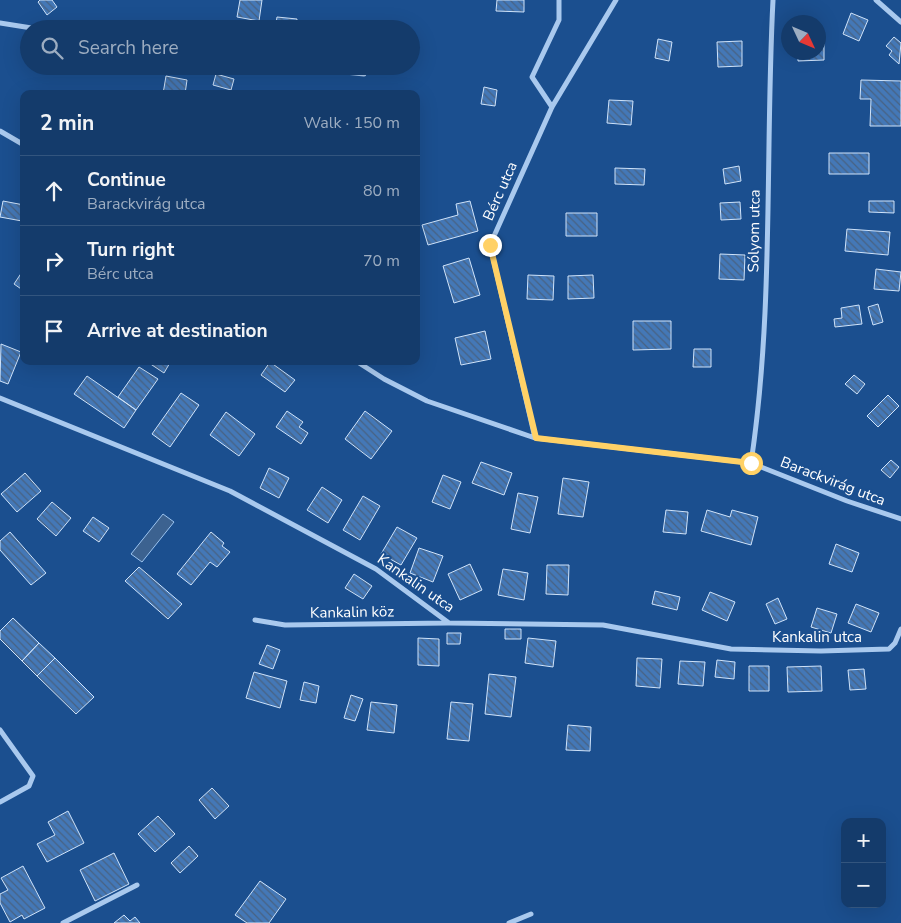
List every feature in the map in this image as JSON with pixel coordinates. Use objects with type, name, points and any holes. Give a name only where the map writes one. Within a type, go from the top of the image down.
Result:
[{"type":"street","points":[[552,107],[532,77],[559,20],[559,0]]},
{"type":"street","name":"Bérc utca","points":[[536,438],[490,245],[552,107],[616,0]]},
{"type":"street","name":"Sólyom utca","points":[[751,463],[759,406],[764,339],[773,0]]},
{"type":"street","points":[[876,0],[901,22]]},
{"type":"street","points":[[0,23],[20,26]]},
{"type":"street","points":[[0,131],[20,143]]},
{"type":"street","name":"Barackvirág utca","points":[[362,365],[384,379],[427,401],[536,438],[751,463],[847,501],[901,519]]},
{"type":"street","name":"Kankalin utca","points":[[0,398],[230,491],[376,568],[449,623],[604,625],[731,649],[821,651],[889,649],[895,643],[901,629]]},
{"type":"street","name":"Kankalin köz","points":[[255,620],[285,625],[449,623]]},
{"type":"street","points":[[0,730],[33,776],[29,786],[0,802]]},
{"type":"street","points":[[63,923],[137,885]]},
{"type":"street","points":[[509,923],[531,914]]},
{"type":"water","points":[[163,514],[174,522],[142,562],[131,554]]},
{"type":"building","points":[[40,0],[52,0],[57,7],[47,15],[38,2]]},
{"type":"building","points":[[240,0],[262,0],[259,20],[237,17]]},
{"type":"building","points":[[497,0],[524,0],[524,12],[496,11]]},
{"type":"building","points":[[851,13],[868,20],[859,41],[843,34]]},
{"type":"building","points":[[277,17],[297,19],[297,20],[276,20]]},
{"type":"building","points":[[894,37],[901,43],[899,64],[889,55],[892,51],[886,46]]},
{"type":"building","points":[[658,39],[672,42],[669,61],[655,58]]},
{"type":"building","points":[[742,41],[742,66],[718,67],[717,42]]},
{"type":"building","points":[[216,75],[234,79],[231,90],[213,85]]},
{"type":"building","points":[[166,76],[187,80],[186,90],[164,90]]},
{"type":"building","points":[[861,80],[901,81],[901,126],[870,126],[871,99],[860,99]]},
{"type":"building","points":[[484,87],[497,90],[495,106],[481,104]]},
{"type":"building","points":[[609,100],[633,101],[631,125],[607,123]]},
{"type":"building","points":[[829,153],[869,153],[869,174],[829,174]]},
{"type":"building","points":[[739,166],[741,181],[725,184],[723,169]]},
{"type":"building","points":[[615,168],[645,169],[644,185],[615,184]]},
{"type":"building","points":[[3,201],[20,204],[20,221],[0,217]]},
{"type":"building","points":[[470,201],[478,231],[428,245],[422,225],[458,215],[456,204]]},
{"type":"building","points":[[869,201],[894,201],[894,213],[869,212]]},
{"type":"building","points":[[740,202],[741,219],[721,220],[720,203]]},
{"type":"building","points":[[566,213],[597,213],[597,236],[566,236]]},
{"type":"building","points":[[847,229],[890,232],[888,255],[845,251]]},
{"type":"building","points":[[720,254],[745,255],[744,280],[719,279]]},
{"type":"building","points":[[469,258],[480,295],[454,303],[443,266]]},
{"type":"building","points":[[876,269],[901,272],[899,291],[874,289]]},
{"type":"building","points":[[20,275],[20,288],[14,284]]},
{"type":"building","points":[[528,275],[554,276],[553,300],[527,299]]},
{"type":"building","points":[[593,275],[594,298],[568,299],[568,276]]},
{"type":"building","points":[[878,304],[883,322],[873,325],[868,307]]},
{"type":"building","points":[[859,305],[862,324],[835,327],[834,319],[842,318],[841,308]]},
{"type":"building","points":[[633,321],[671,321],[671,349],[633,350]]},
{"type":"building","points":[[485,331],[491,359],[461,365],[455,338]]},
{"type":"building","points":[[1,344],[20,352],[20,354],[8,384],[0,381]]},
{"type":"building","points":[[694,349],[711,349],[711,367],[693,367]]},
{"type":"building","points":[[152,365],[169,365],[164,373]]},
{"type":"building","points":[[268,365],[274,365],[295,380],[285,392],[261,375]]},
{"type":"building","points":[[139,367],[158,379],[136,410],[118,397]]},
{"type":"building","points":[[854,375],[865,384],[857,394],[845,384]]},
{"type":"building","points":[[87,376],[136,410],[124,428],[74,394]]},
{"type":"building","points":[[181,393],[199,405],[170,447],[152,434]]},
{"type":"building","points":[[888,395],[899,406],[878,427],[867,416]]},
{"type":"building","points":[[287,411],[303,422],[299,427],[308,433],[301,444],[276,427]]},
{"type":"building","points":[[365,411],[392,431],[371,459],[345,439]]},
{"type":"building","points":[[226,412],[255,434],[239,456],[210,435]]},
{"type":"building","points":[[891,460],[899,467],[890,478],[881,470]]},
{"type":"building","points":[[481,462],[512,473],[504,495],[472,483]]},
{"type":"building","points":[[269,468],[289,478],[279,498],[260,488]]},
{"type":"building","points":[[25,473],[41,491],[17,512],[1,494]]},
{"type":"building","points":[[443,475],[461,482],[450,509],[432,502]]},
{"type":"building","points":[[563,478],[589,482],[583,517],[558,514]]},
{"type":"building","points":[[322,487],[342,500],[328,523],[307,510]]},
{"type":"building","points":[[518,493],[538,497],[530,533],[511,529]]},
{"type":"building","points":[[363,496],[380,506],[360,540],[343,530]]},
{"type":"building","points":[[52,502],[71,518],[56,536],[37,519]]},
{"type":"building","points":[[666,510],[688,512],[686,534],[663,532]]},
{"type":"building","points":[[707,510],[730,517],[732,510],[758,517],[751,545],[701,531]]},
{"type":"building","points":[[93,517],[109,528],[99,542],[83,531]]},
{"type":"building","points":[[397,527],[417,538],[401,565],[381,554]]},
{"type":"building","points":[[10,532],[46,573],[31,585],[0,550],[0,541]]},
{"type":"building","points":[[211,532],[224,543],[222,546],[230,552],[217,567],[210,562],[191,585],[177,574]]},
{"type":"building","points":[[836,544],[859,553],[852,572],[829,564]]},
{"type":"building","points":[[419,548],[443,556],[433,582],[410,573]]},
{"type":"building","points":[[470,564],[482,590],[460,600],[448,574]]},
{"type":"building","points":[[547,565],[569,565],[568,595],[546,594]]},
{"type":"building","points":[[139,567],[182,604],[168,619],[125,581]]},
{"type":"building","points":[[503,569],[528,573],[524,600],[498,595]]},
{"type":"building","points":[[354,574],[372,586],[363,599],[345,588]]},
{"type":"building","points":[[655,591],[680,597],[677,610],[652,604]]},
{"type":"building","points":[[710,592],[735,602],[727,621],[702,610]]},
{"type":"building","points":[[778,598],[787,619],[775,624],[766,604]]},
{"type":"building","points":[[856,604],[879,613],[871,632],[848,623]]},
{"type":"building","points":[[817,608],[837,614],[831,633],[811,627]]},
{"type":"building","points":[[13,618],[39,643],[22,661],[0,639],[0,631]]},
{"type":"building","points":[[505,629],[521,629],[521,639],[505,639]]},
{"type":"building","points":[[447,633],[461,633],[460,644],[447,644]]},
{"type":"building","points":[[418,638],[439,639],[439,666],[418,665]]},
{"type":"building","points":[[528,638],[556,641],[553,667],[525,663]]},
{"type":"building","points":[[39,643],[55,658],[37,676],[22,661]]},
{"type":"building","points":[[267,645],[280,650],[273,669],[259,664]]},
{"type":"building","points":[[55,658],[94,697],[76,714],[37,676]]},
{"type":"building","points":[[637,658],[662,659],[660,688],[636,686]]},
{"type":"building","points":[[717,660],[735,662],[734,679],[715,677]]},
{"type":"building","points":[[680,661],[705,662],[703,686],[678,684]]},
{"type":"building","points":[[749,666],[769,666],[769,691],[749,691]]},
{"type":"building","points":[[821,666],[822,691],[788,692],[787,667]]},
{"type":"building","points":[[864,669],[866,689],[850,690],[848,670]]},
{"type":"building","points":[[254,672],[287,681],[280,708],[246,698]]},
{"type":"building","points":[[489,674],[516,677],[511,717],[485,714]]},
{"type":"building","points":[[304,682],[319,686],[316,703],[300,700]]},
{"type":"building","points":[[351,695],[363,699],[355,721],[344,718]]},
{"type":"building","points":[[371,702],[397,705],[394,733],[367,730]]},
{"type":"building","points":[[451,702],[473,704],[469,741],[447,739]]},
{"type":"building","points":[[568,725],[591,727],[590,751],[566,750]]},
{"type":"building","points":[[212,788],[229,806],[215,819],[199,800]]},
{"type":"building","points":[[68,811],[84,843],[47,862],[37,844],[55,835],[48,822]]},
{"type":"building","points":[[158,816],[175,834],[155,852],[138,834]]},
{"type":"building","points":[[189,846],[198,856],[180,873],[171,863]]},
{"type":"building","points":[[114,853],[129,884],[95,901],[80,870]]},
{"type":"building","points":[[23,866],[45,908],[24,919],[22,915],[10,922],[0,903],[0,894],[8,890],[1,878]]},
{"type":"building","points":[[260,881],[286,899],[269,923],[247,923],[235,915]]},
{"type":"building","points":[[124,915],[130,921],[135,917],[140,923],[114,923]]},
{"type":"route","points":[[490,245],[536,438],[751,463]]}]
